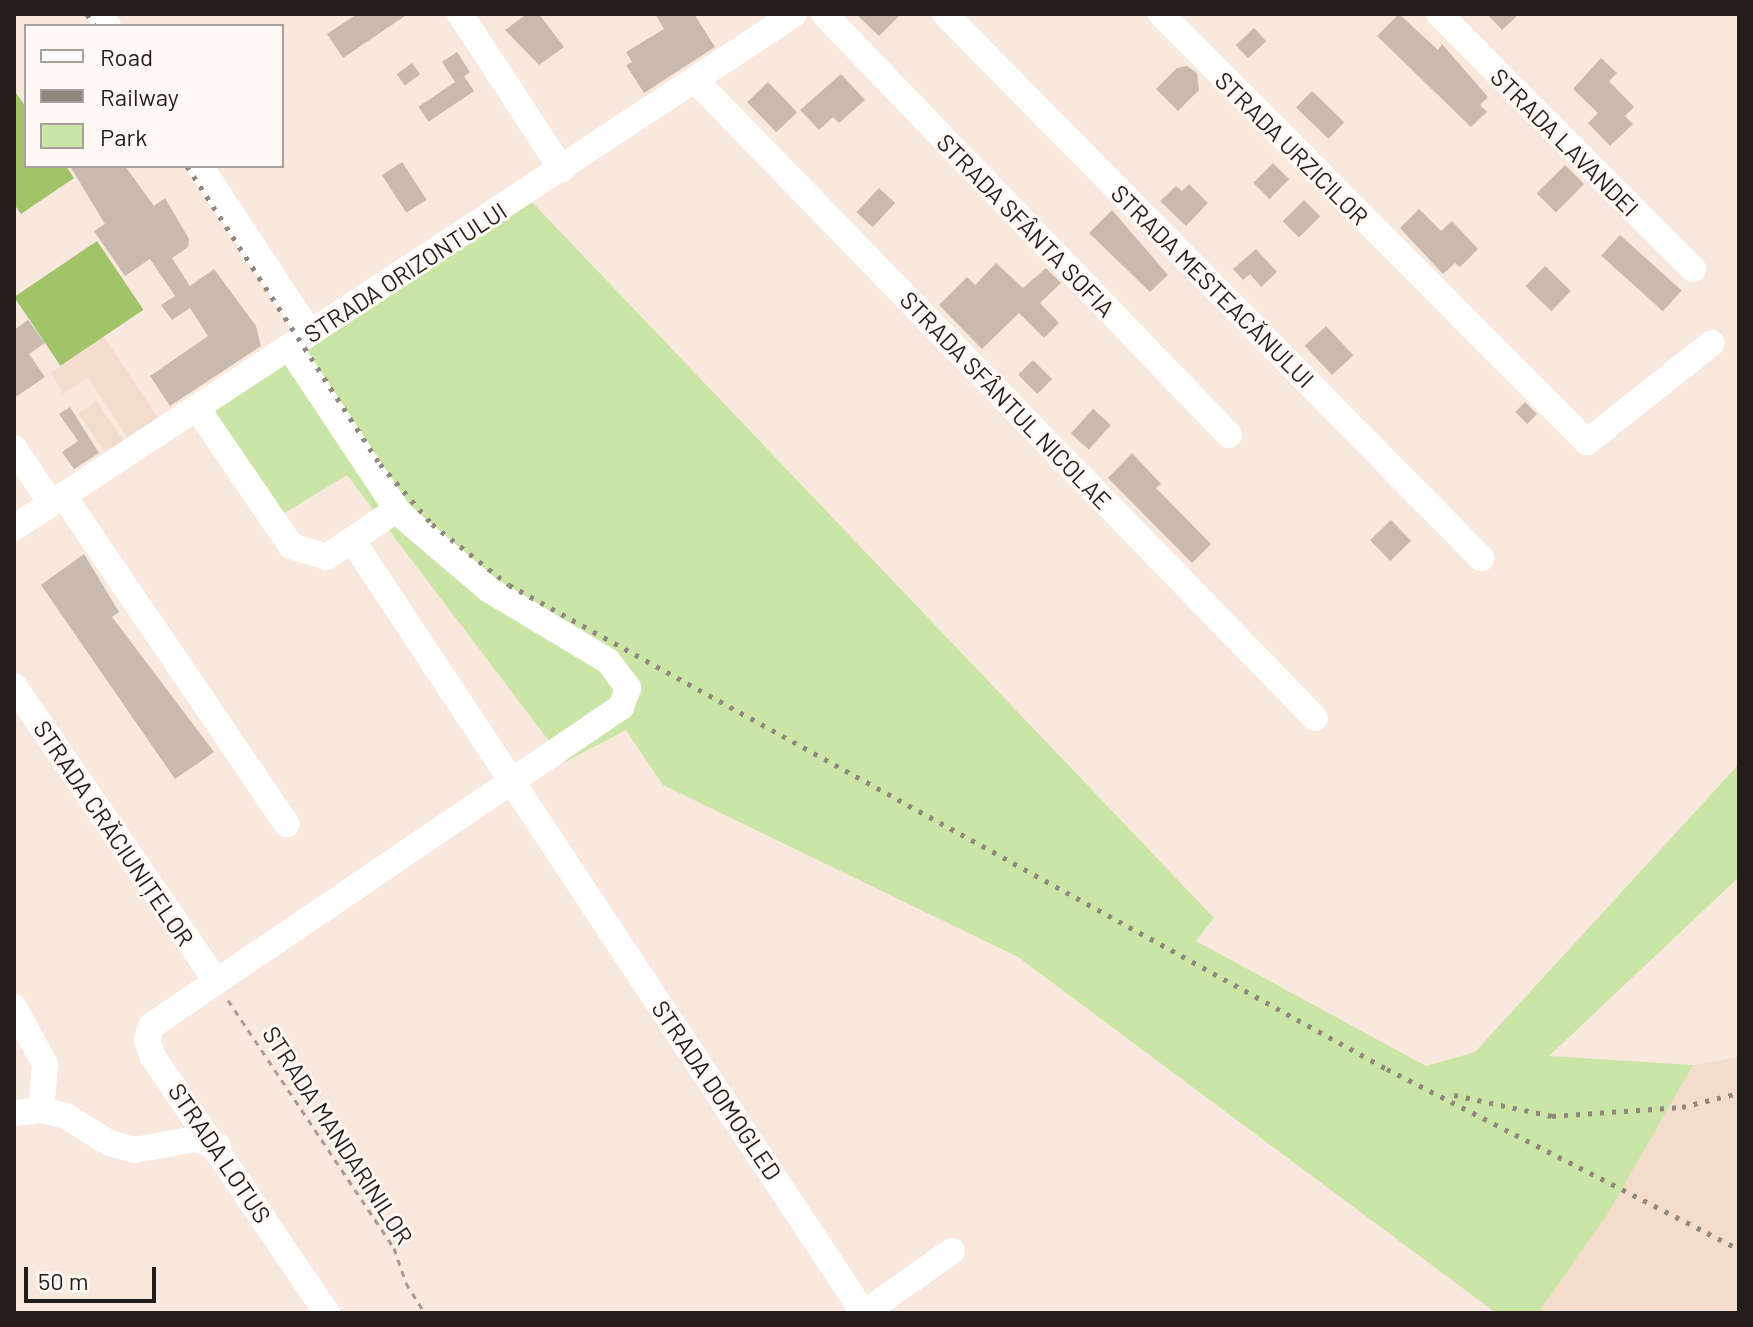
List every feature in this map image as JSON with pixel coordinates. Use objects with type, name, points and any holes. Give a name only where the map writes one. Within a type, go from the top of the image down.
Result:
[{"type":"street","points":[[460,14],[562,170]]},
{"type":"street","name":"STRADA ORIZONTULUI","points":[[14,528],[562,170],[794,14]]},
{"type":"street","name":"STRADA SFÂNTA SOFIA","points":[[824,14],[1229,435]]},
{"type":"street","name":"STRADA MESTEACĂNULUI","points":[[945,14],[1481,558]]},
{"type":"street","name":"STRADA URZICILOR","points":[[1161,14],[1587,442],[1712,343]]},
{"type":"street","name":"STRADA LAVANDEI","points":[[1439,14],[1693,269]]},
{"type":"street","name":"STRADA SFÂNTUL NICOLAE","points":[[696,81],[1315,718]]},
{"type":"street","points":[[201,168],[396,510],[488,589],[608,661],[625,678],[627,699],[621,707],[215,980]]},
{"type":"street","points":[[197,408],[291,546],[326,557],[396,510]]},
{"type":"street","points":[[14,448],[57,499],[287,824]]},
{"type":"street","name":"STRADA DOMOGLED","points":[[352,540],[859,1306],[871,1308],[952,1251]]},
{"type":"street","name":"STRADA CRĂCIUNIȚELOR","points":[[14,686],[215,980]]},
{"type":"street","name":"STRADA LOTUS","points":[[215,980],[156,1019],[148,1032],[153,1057],[218,1146],[327,1313]]},
{"type":"street","points":[[14,1007],[45,1064],[41,1110]]},
{"type":"street","points":[[14,1113],[41,1110],[66,1116],[109,1143],[135,1150],[195,1139],[218,1146]]},
{"type":"path","name":"STRADA MANDARINILOR","points":[[215,980],[394,1248],[406,1283],[425,1313]]},
{"type":"shaded area","points":[[104,337],[163,425],[133,446],[88,378],[63,394],[51,373]]},
{"type":"shaded area","points":[[96,401],[129,448],[111,460],[78,414]]},
{"type":"shaded area","points":[[1739,1057],[1739,1313],[1538,1313],[1607,1215],[1693,1065]]},
{"type":"green space","points":[[14,90],[24,104],[24,168],[67,168],[74,178],[21,214],[14,204]]},
{"type":"green space","points":[[531,201],[1214,918],[1196,941],[1426,1066],[1475,1052],[1739,764],[1739,877],[1549,1056],[1693,1065],[1607,1215],[1538,1313],[1496,1313],[1018,957],[663,785],[626,730],[565,762],[347,475],[273,520],[204,415]]},
{"type":"green space","points":[[97,241],[143,310],[61,366],[14,297]]},
{"type":"building","points":[[357,14],[408,14],[343,58],[327,34]]},
{"type":"building","points":[[527,14],[539,14],[564,47],[539,65],[505,30]]},
{"type":"building","points":[[655,14],[694,14],[715,47],[644,93],[626,65],[632,62],[626,52],[664,29]]},
{"type":"building","points":[[856,14],[901,14],[879,36]]},
{"type":"building","points":[[1399,14],[1438,50],[1442,44],[1488,97],[1480,105],[1487,112],[1471,127],[1377,36]]},
{"type":"building","points":[[1487,14],[1519,14],[1502,30]]},
{"type":"building","points":[[1254,28],[1266,41],[1248,58],[1236,45]]},
{"type":"building","points":[[457,52],[470,72],[455,82],[442,62]]},
{"type":"building","points":[[1601,58],[1617,73],[1609,81],[1634,107],[1625,116],[1633,124],[1610,146],[1588,123],[1598,113],[1573,89]]},
{"type":"building","points":[[412,63],[420,74],[405,85],[397,74]]},
{"type":"building","points":[[1187,66],[1197,73],[1199,90],[1178,111],[1156,89],[1177,68]]},
{"type":"building","points":[[841,74],[865,100],[839,123],[833,117],[819,130],[800,110]]},
{"type":"building","points":[[464,76],[474,91],[428,122],[418,107]]},
{"type":"building","points":[[768,82],[797,112],[776,132],[747,102]]},
{"type":"building","points":[[1312,91],[1344,122],[1328,139],[1296,108]]},
{"type":"building","points":[[402,162],[427,200],[406,213],[382,175]]},
{"type":"building","points":[[1273,163],[1289,179],[1269,199],[1253,183]]},
{"type":"building","points":[[1565,165],[1584,184],[1556,212],[1537,193]]},
{"type":"building","points":[[71,168],[126,168],[154,206],[165,198],[189,239],[188,247],[172,258],[190,286],[214,269],[256,326],[261,346],[170,406],[150,376],[208,336],[190,308],[172,320],[161,305],[175,296],[150,259],[125,276],[94,231],[105,224]]},
{"type":"building","points":[[1189,184],[1208,203],[1186,226],[1160,201],[1176,186],[1182,191]]},
{"type":"building","points":[[879,188],[895,203],[873,227],[856,212]]},
{"type":"building","points":[[1304,200],[1320,216],[1299,237],[1283,221]]},
{"type":"building","points":[[1419,209],[1441,231],[1452,221],[1478,249],[1460,267],[1455,263],[1443,274],[1400,228]]},
{"type":"building","points":[[1112,210],[1168,275],[1150,292],[1089,233]]},
{"type":"building","points":[[1620,235],[1682,291],[1663,311],[1601,256]]},
{"type":"building","points":[[1256,249],[1277,272],[1261,287],[1250,274],[1243,280],[1233,269]]},
{"type":"building","points":[[996,263],[1023,288],[1046,268],[1061,283],[1040,303],[1059,323],[1044,338],[1019,313],[982,349],[939,305],[967,277],[975,285]]},
{"type":"building","points":[[1545,266],[1571,291],[1551,311],[1526,286]]},
{"type":"building","points":[[28,320],[45,343],[29,354],[45,377],[14,398],[14,330]]},
{"type":"building","points":[[1326,326],[1353,355],[1332,375],[1305,346]]},
{"type":"building","points":[[1033,360],[1052,379],[1037,394],[1018,375]]},
{"type":"building","points":[[1525,402],[1537,414],[1527,424],[1515,412]]},
{"type":"building","points":[[70,407],[99,453],[74,469],[62,452],[78,441],[59,414]]},
{"type":"building","points":[[1093,409],[1111,425],[1089,450],[1071,434]]},
{"type":"building","points":[[1132,453],[1161,484],[1156,488],[1211,544],[1192,563],[1108,478]]},
{"type":"building","points":[[1391,520],[1411,541],[1390,561],[1370,540]]},
{"type":"building","points":[[84,554],[119,612],[112,617],[214,752],[175,779],[41,585]]},
{"type":"railway","points":[[87,14],[94,24]]},
{"type":"railway","points":[[188,168],[380,464],[432,524],[509,585],[1387,1069],[1739,1249]]},
{"type":"railway","points":[[1454,1095],[1552,1116],[1682,1107],[1739,1093]]}]
